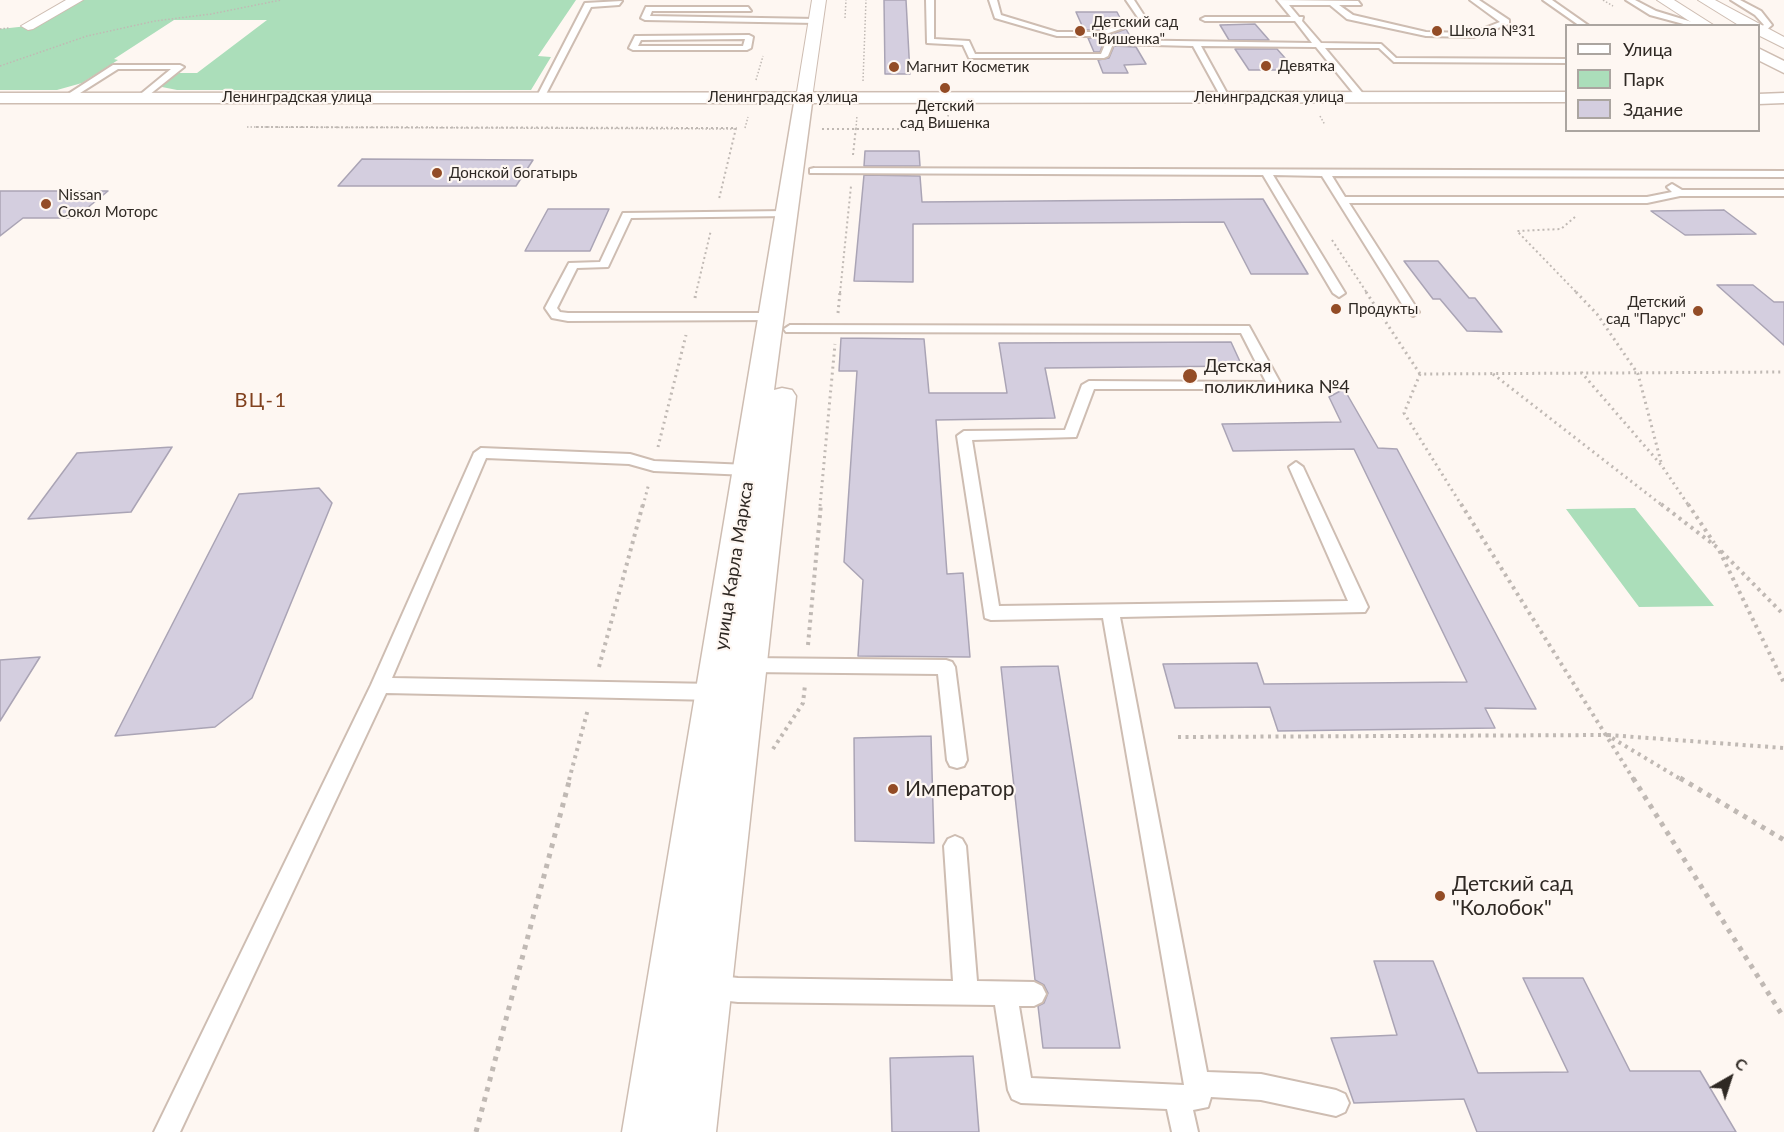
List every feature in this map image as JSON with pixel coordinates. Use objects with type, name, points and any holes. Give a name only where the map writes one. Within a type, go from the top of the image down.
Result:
[{"type":"street","points":[[28,26],[76,0]]},
{"type":"street","name":"улица Карла Маркса","points":[[648,1132],[748,470],[814,171],[822,108],[815,24],[819,0]]},
{"type":"street","points":[[1664,0],[1705,24]]},
{"type":"street","points":[[1705,0],[1749,24]]},
{"type":"street","points":[[1760,54],[1784,68]]},
{"type":"street","name":"Ленинградская улица","points":[[860,98],[1362,97]]},
{"type":"street","points":[[1760,97],[1784,97]]},
{"type":"street","points":[[0,98],[753,98],[822,108],[860,98],[1565,98]]},
{"type":"street","name":"Ленинградская улица","points":[[0,98],[753,98]]},
{"type":"street","name":"улица Карла Маркса","points":[[690,1132],[748,665],[781,323],[787,214],[822,108]]},
{"type":"lane","points":[[930,0],[930,41],[966,43],[972,56],[1104,56],[1110,42],[1381,46],[1394,60],[1565,61]]},
{"type":"lane","points":[[993,0],[999,16],[1057,33],[1100,34],[1143,20],[1130,0]]},
{"type":"lane","points":[[1329,1],[1350,17],[1426,34],[1473,35],[1506,22],[1474,0]]},
{"type":"lane","points":[[1547,0],[1583,24]]},
{"type":"lane","points":[[1630,0],[1653,13],[1694,24]]},
{"type":"lane","points":[[1735,0],[1758,13],[1768,25],[1769,35]]},
{"type":"lane","points":[[1282,1],[1358,3]]},
{"type":"lane","points":[[1282,1],[1362,97]]},
{"type":"lane","points":[[540,98],[588,4],[620,3]]},
{"type":"lane","points":[[748,9],[649,9],[645,18],[815,24]]},
{"type":"lane","points":[[1205,19],[1300,20]]},
{"type":"lane","points":[[678,28],[771,28],[815,24]]},
{"type":"lane","points":[[1128,26],[1138,29]]},
{"type":"lane","points":[[638,38],[749,37],[747,48],[633,48],[638,38],[644,28]]},
{"type":"lane","points":[[1148,32],[1192,44],[1225,98]]},
{"type":"lane","points":[[66,98],[116,67],[180,67],[141,97]]},
{"type":"lane","points":[[814,171],[1784,174]]},
{"type":"lane","points":[[1266,172],[1339,293]]},
{"type":"lane","points":[[1325,172],[1413,312]]},
{"type":"lane","points":[[1658,174],[1680,193]]},
{"type":"lane","points":[[1342,200],[1647,201],[1680,193],[1784,193]]},
{"type":"lane","points":[[787,214],[627,215],[604,265],[573,265],[551,308],[555,315],[568,317],[690,317],[836,329],[1245,329],[1275,386],[1089,385],[1071,434],[963,436],[992,613],[1359,607],[1296,467]]},
{"type":"lane","points":[[167,1132],[380,685],[481,453],[630,459],[654,466],[748,470]]},
{"type":"lane","points":[[1110,611],[1188,1091],[1185,1132]]},
{"type":"lane","points":[[748,665],[946,667],[957,760]]},
{"type":"lane","points":[[380,685],[715,692]]},
{"type":"lane","points":[[955,846],[966,993]]},
{"type":"lane","points":[[708,987],[738,990],[1034,994]]},
{"type":"lane","points":[[1005,993],[1021,1090],[1188,1091],[1261,1087],[1336,1103]]},
{"type":"path","points":[[0,66],[87,36],[156,21],[211,14],[281,0]]},
{"type":"path","points":[[845,18],[846,0]]},
{"type":"path","points":[[822,108],[860,98],[866,0]]},
{"type":"path","points":[[745,128],[771,28]]},
{"type":"path","points":[[822,108],[950,129],[947,110]]},
{"type":"path","points":[[822,108],[853,171],[836,329]]},
{"type":"path","points":[[247,127],[736,128],[654,466],[476,1132]]},
{"type":"path","points":[[1593,200],[1561,229],[1518,231],[1597,314],[1638,374],[1662,466]]},
{"type":"path","points":[[1332,239],[1420,374]]},
{"type":"path","points":[[1581,372],[1662,466],[1718,548],[1784,683]]},
{"type":"path","points":[[1420,374],[1784,372]]},
{"type":"path","points":[[1492,373],[1718,548],[1784,615]]},
{"type":"path","points":[[1420,374],[1404,413],[1784,1018]]},
{"type":"path","points":[[1607,735],[1784,840]]},
{"type":"path","points":[[1178,737],[1607,735],[1784,748]]},
{"type":"green space","points":[[80,0],[576,0],[538,56],[551,57],[531,90],[177,90],[162,87],[161,84],[179,73],[197,73],[267,20],[174,20],[82,83],[57,90],[0,90],[0,29],[28,26]]},
{"type":"green space","points":[[1635,508],[1714,606],[1639,607],[1566,509]]},
{"type":"building","points":[[884,0],[906,0],[910,74],[885,74]]},
{"type":"building","points":[[1076,12],[1117,12],[1122,22],[1099,30],[1084,30]]},
{"type":"building","points":[[1255,24],[1269,40],[1229,40],[1220,25]]},
{"type":"building","points":[[1126,29],[1131,38],[1109,38],[1104,41],[1100,52],[1094,52],[1088,38],[1101,38]]},
{"type":"building","points":[[1114,46],[1136,47],[1146,64],[1124,65],[1128,73],[1103,73],[1098,60],[1109,58]]},
{"type":"building","points":[[1235,49],[1277,49],[1285,58],[1281,58],[1289,70],[1249,70]]},
{"type":"building","points":[[865,151],[919,151],[920,166],[864,166]]},
{"type":"building","name":"Донской богатырь","points":[[362,159],[533,160],[516,186],[338,186]]},
{"type":"building","points":[[864,175],[920,176],[922,202],[1263,199],[1308,274],[1251,274],[1224,222],[913,224],[913,282],[854,281]]},
{"type":"building","name":"Nissan Сокол Моторс","points":[[0,191],[108,191],[75,218],[23,218],[0,236]]},
{"type":"building","points":[[548,209],[609,209],[590,251],[525,251]]},
{"type":"building","points":[[1724,210],[1756,234],[1685,235],[1651,211]]},
{"type":"building","points":[[1404,261],[1438,261],[1469,298],[1475,298],[1502,332],[1467,331],[1440,299],[1433,299]]},
{"type":"building","points":[[1717,285],[1753,285],[1774,302],[1784,302],[1784,345]]},
{"type":"building","points":[[841,338],[924,339],[929,393],[1007,393],[999,343],[1231,342],[1242,366],[1045,368],[1055,418],[936,420],[947,574],[963,573],[970,657],[858,656],[863,580],[844,562],[857,371],[839,371]]},
{"type":"building","points":[[1344,389],[1378,448],[1397,449],[1536,709],[1485,708],[1495,728],[1278,731],[1270,707],[1175,708],[1163,664],[1257,663],[1264,684],[1467,682],[1354,449],[1233,451],[1222,424],[1341,422],[1329,397]]},
{"type":"building","points":[[172,447],[131,512],[28,519],[77,453]]},
{"type":"building","points":[[319,488],[332,503],[252,698],[215,727],[115,736],[239,494]]},
{"type":"building","points":[[40,657],[0,721],[0,660]]},
{"type":"building","points":[[1058,666],[1120,1048],[1043,1048],[1038,1006],[1044,1003],[1048,993],[1044,985],[1035,980],[1001,667]]},
{"type":"building","name":"Император","points":[[931,736],[934,843],[855,841],[854,738]]},
{"type":"building","points":[[1374,961],[1433,961],[1478,1073],[1568,1072],[1523,978],[1583,978],[1630,1071],[1700,1071],[1736,1132],[1477,1132],[1464,1099],[1354,1103],[1331,1038],[1397,1035]]},
{"type":"building","points":[[973,1056],[979,1132],[892,1132],[890,1058]]},
{"type":"place","name":"Детский сад \"Вишенка\"","points":[[1080,31]]},
{"type":"place","name":"Школа №31","points":[[1437,31]]},
{"type":"place","name":"Девятка","points":[[1266,66]]},
{"type":"place","name":"Магнит Косметик","points":[[894,67]]},
{"type":"place","name":"Детский сад Вишенка","points":[[945,88]]},
{"type":"place","name":"Донской богатырь","points":[[437,173]]},
{"type":"place","name":"Nissan Сокол Моторс","points":[[46,204]]},
{"type":"place","name":"Продукты","points":[[1336,309]]},
{"type":"place","name":"Детский сад \"Парус\"","points":[[1698,311]]},
{"type":"place","name":"Детская поликлиника №4","points":[[1190,376]]},
{"type":"place","name":"Император","points":[[893,789]]},
{"type":"place","name":"Детский сад \"Колобок\"","points":[[1440,896]]},
{"type":"district","name":"ВЦ-1","points":[[261,401]]}]
